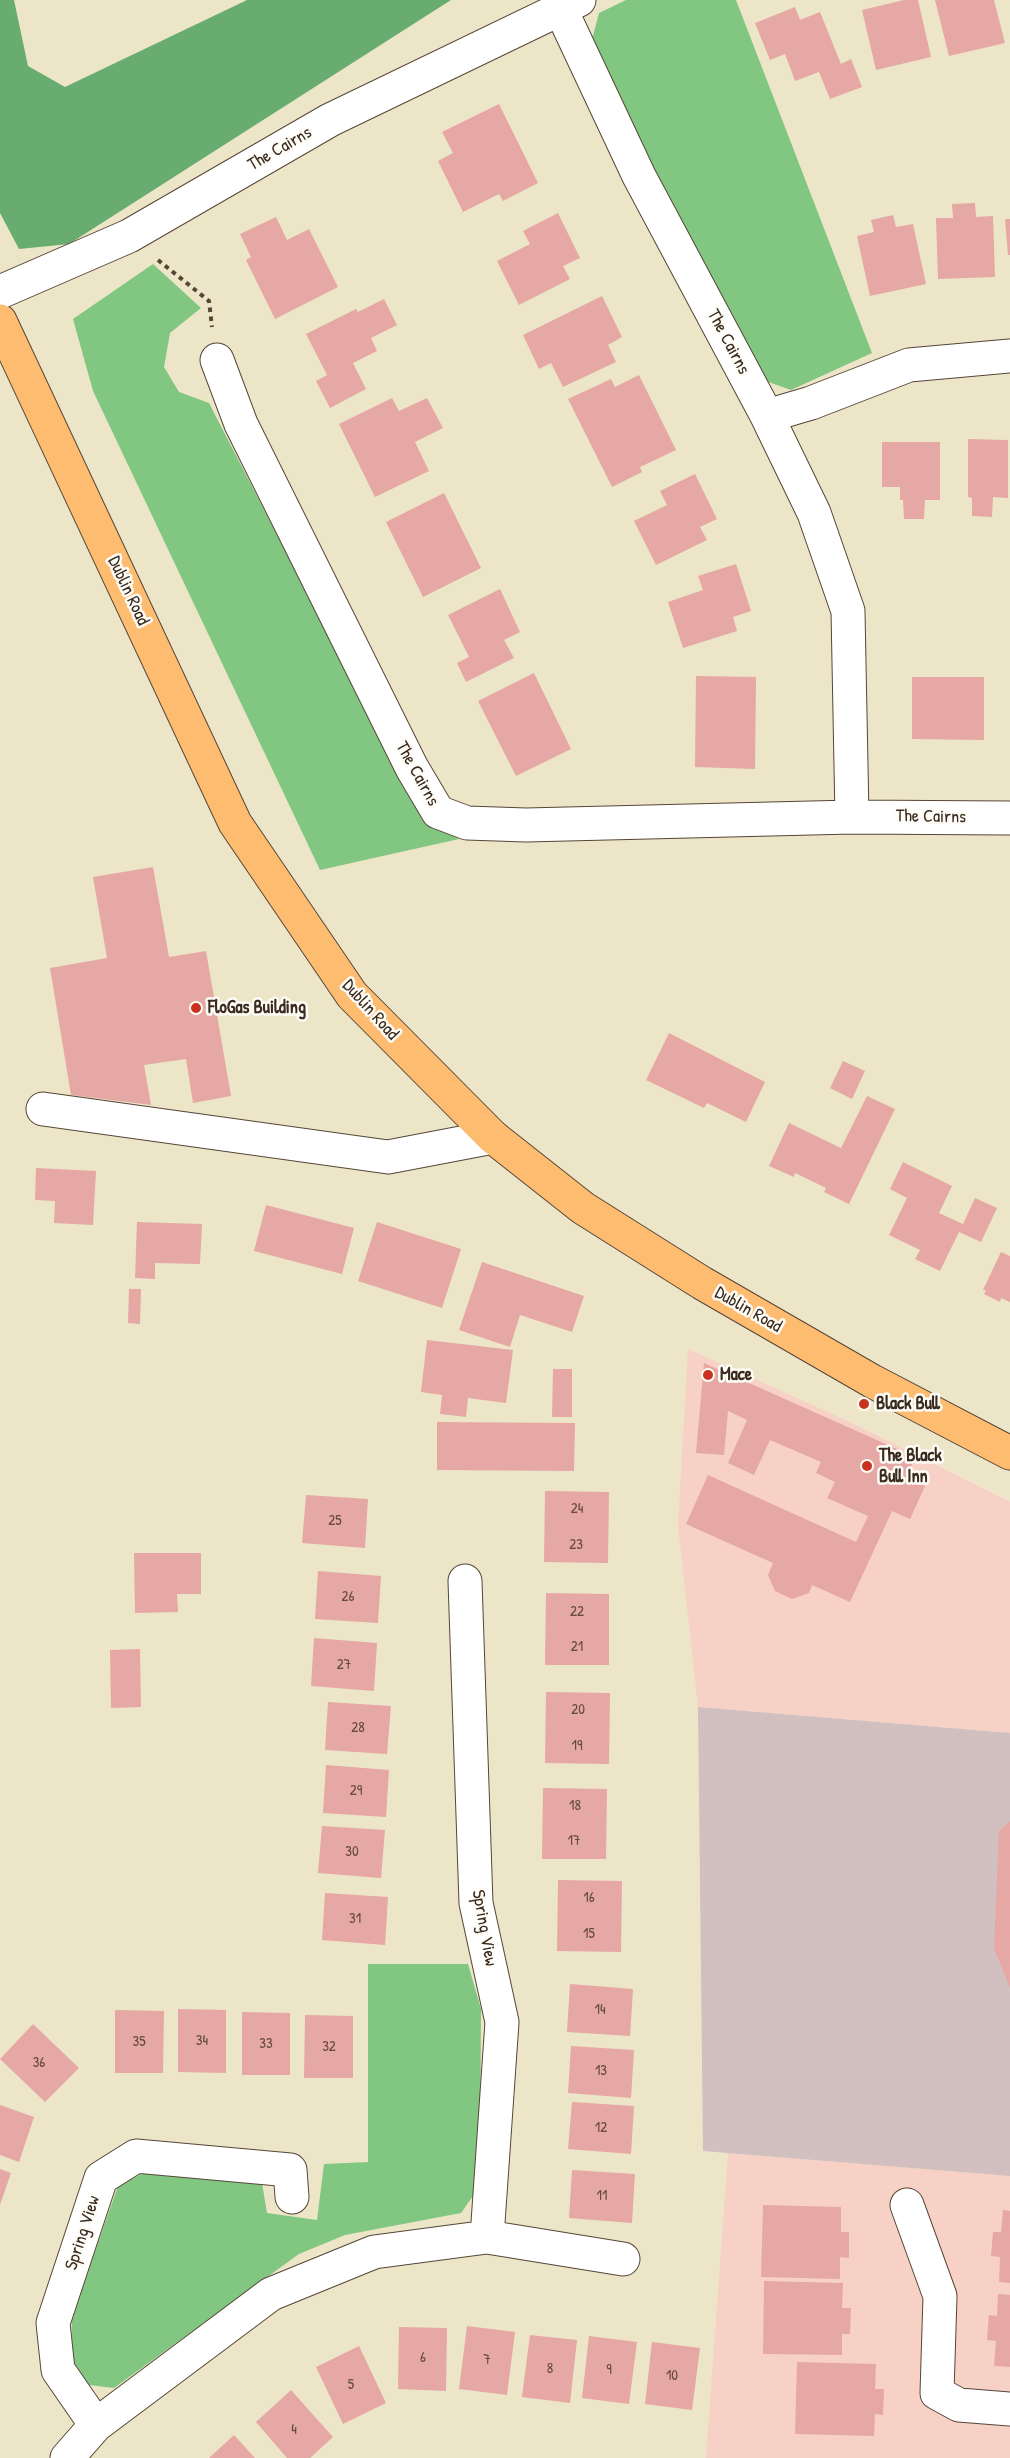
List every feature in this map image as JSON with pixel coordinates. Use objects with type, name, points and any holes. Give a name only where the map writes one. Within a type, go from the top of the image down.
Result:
[{"type":"main road","name":"Dublin Road","points":[[0,321],[235,823],[352,995],[493,1137],[584,1208],[702,1283],[872,1381],[1010,1453]]},
{"type":"street","name":"The Cairns","points":[[0,292],[129,236],[330,120],[571,5],[639,176],[767,416],[814,513],[848,611],[852,817]]},
{"type":"street","points":[[767,416],[811,403],[909,365],[1010,356]]},
{"type":"street","name":"The Cairns","points":[[217,360],[241,424],[412,768],[438,812],[467,823],[526,825],[852,817],[1010,818]]},
{"type":"street","points":[[43,1109],[388,1157],[493,1137]]},
{"type":"street","name":"Spring View","points":[[465,1581],[476,1903],[502,2022],[488,2237]]},
{"type":"street","name":"Spring View","points":[[96,2425],[58,2370],[53,2323],[101,2178],[136,2156],[290,2170],[292,2197]]},
{"type":"street","points":[[907,2205],[940,2295],[938,2393],[959,2405],[1010,2409]]},
{"type":"street","points":[[67,2458],[96,2425],[271,2294],[374,2252],[488,2237],[623,2259]]},
{"type":"path","points":[[129,236],[208,302],[217,360]]},
{"type":"shaded area","points":[[688,1349],[850,1422],[1010,1502],[1010,1733],[698,1707],[678,1525]]},
{"type":"shaded area","points":[[698,1707],[1010,1733],[1010,2176],[703,2151]]},
{"type":"shaded area","points":[[728,2153],[1010,2176],[1010,2458],[706,2458]]},
{"type":"green space","points":[[0,0],[14,0],[28,66],[65,87],[247,0],[451,0],[69,244],[19,249],[0,213]]},
{"type":"green space","points":[[626,0],[736,0],[872,353],[791,390],[763,380],[590,47],[599,13]]},
{"type":"green space","points":[[153,264],[201,308],[170,333],[164,367],[179,392],[209,403],[425,822],[459,839],[320,870],[93,391],[73,319]]},
{"type":"green space","points":[[368,1964],[468,1964],[481,2009],[480,2186],[461,2213],[345,2235],[299,2254],[114,2388],[89,2385],[71,2358],[72,2316],[118,2186],[147,2171],[262,2183],[267,2213],[317,2220],[324,2164],[368,2162]]},
{"type":"building","points":[[904,0],[918,0],[931,57],[876,70],[862,10]]},
{"type":"building","points":[[935,0],[994,0],[1005,43],[949,56]]},
{"type":"building","points":[[795,7],[800,20],[820,12],[841,64],[851,59],[862,87],[830,99],[819,72],[795,81],[785,54],[770,60],[755,23]]},
{"type":"building","points":[[499,104],[538,183],[503,201],[499,194],[463,212],[438,161],[453,153],[442,132]]},
{"type":"building","points":[[975,203],[976,217],[993,216],[995,277],[938,279],[936,218],[953,218],[952,204]]},
{"type":"building","points":[[558,213],[580,258],[563,266],[570,279],[519,305],[497,261],[530,244],[523,231]]},
{"type":"building","points":[[893,215],[896,227],[913,224],[926,284],[870,296],[857,236],[874,232],[871,220]]},
{"type":"building","points":[[276,217],[287,240],[309,229],[338,287],[275,319],[246,260],[251,257],[240,234]]},
{"type":"building","points":[[1005,219],[1010,219],[1010,255],[1008,255]]},
{"type":"building","points":[[602,296],[622,337],[608,345],[616,362],[563,387],[551,363],[539,369],[523,335]]},
{"type":"building","points":[[384,299],[397,325],[371,338],[377,351],[353,363],[366,389],[330,408],[316,381],[327,375],[306,334],[356,309],[358,312]]},
{"type":"building","points":[[639,375],[676,450],[640,467],[642,472],[612,487],[568,399],[611,379],[615,387]]},
{"type":"building","points":[[392,398],[399,411],[427,398],[443,428],[415,442],[429,471],[375,497],[339,424]]},
{"type":"building","points":[[968,439],[1008,440],[1008,498],[993,497],[992,517],[972,516],[972,498],[968,497]]},
{"type":"building","points":[[882,442],[940,442],[940,500],[925,500],[924,519],[904,519],[900,487],[882,487]]},
{"type":"building","points":[[695,474],[717,519],[700,527],[707,540],[656,565],[634,521],[667,505],[660,491]]},
{"type":"building","points":[[444,493],[481,568],[423,597],[386,522]]},
{"type":"building","points":[[736,564],[751,611],[733,617],[737,631],[683,648],[668,602],[703,590],[698,576]]},
{"type":"building","points":[[500,589],[520,632],[504,640],[514,658],[466,682],[457,663],[469,657],[448,615]]},
{"type":"building","points":[[534,673],[571,749],[516,776],[478,701]]},
{"type":"building","points":[[696,676],[756,677],[755,769],[695,767]]},
{"type":"building","points":[[912,677],[984,677],[984,740],[912,739]]},
{"type":"building","points":[[153,867],[169,957],[206,951],[231,1096],[193,1103],[186,1059],[144,1065],[151,1105],[71,1095],[50,968],[107,958],[93,877]]},
{"type":"building","points":[[669,1033],[765,1082],[746,1122],[707,1103],[704,1108],[646,1080]]},
{"type":"building","points":[[843,1061],[865,1071],[852,1099],[830,1088]]},
{"type":"building","points":[[867,1096],[895,1109],[849,1204],[824,1192],[826,1188],[795,1173],[794,1177],[769,1166],[789,1123],[841,1148]]},
{"type":"building","points":[[903,1162],[952,1186],[939,1213],[963,1224],[975,1198],[997,1208],[981,1242],[959,1232],[940,1271],[915,1259],[920,1250],[889,1235],[907,1198],[890,1189]]},
{"type":"building","points":[[36,1168],[96,1171],[93,1225],[54,1223],[55,1201],[35,1200]]},
{"type":"building","points":[[266,1205],[354,1228],[342,1274],[254,1251]]},
{"type":"building","points":[[137,1222],[202,1224],[200,1264],[155,1263],[155,1279],[135,1278]]},
{"type":"building","points":[[377,1222],[461,1249],[442,1308],[358,1281]]},
{"type":"building","points":[[1001,1252],[1010,1256],[1010,1302],[1001,1298],[1000,1302],[984,1294],[986,1290],[983,1290]]},
{"type":"building","points":[[482,1262],[584,1296],[572,1332],[520,1315],[510,1347],[459,1330]]},
{"type":"building","points":[[129,1289],[141,1289],[140,1324],[128,1323]]},
{"type":"building","points":[[427,1340],[513,1350],[506,1403],[468,1398],[466,1417],[440,1414],[442,1395],[421,1392]]},
{"type":"building","points":[[704,1363],[915,1457],[907,1478],[925,1486],[910,1519],[892,1511],[850,1602],[812,1585],[809,1593],[792,1599],[775,1591],[768,1575],[773,1563],[686,1524],[708,1475],[856,1542],[868,1516],[827,1498],[835,1482],[816,1473],[821,1462],[770,1440],[754,1475],[728,1463],[747,1420],[728,1411],[724,1455],[696,1453]]},
{"type":"building","points":[[553,1369],[572,1369],[572,1417],[552,1417]]},
{"type":"building","points":[[437,1422],[575,1423],[574,1471],[437,1470]]},
{"type":"building","points":[[545,1491],[609,1492],[608,1563],[544,1562]]},
{"type":"building","points":[[306,1495],[368,1499],[365,1548],[302,1543]]},
{"type":"building","points":[[134,1553],[201,1553],[201,1594],[177,1594],[178,1612],[135,1613]]},
{"type":"building","points":[[318,1571],[381,1576],[378,1623],[315,1619]]},
{"type":"building","points":[[546,1593],[609,1594],[609,1665],[545,1665]]},
{"type":"building","points":[[314,1638],[377,1643],[374,1691],[311,1686]]},
{"type":"building","points":[[140,1649],[141,1707],[111,1708],[110,1650]]},
{"type":"building","points":[[546,1692],[610,1693],[609,1764],[545,1763]]},
{"type":"building","points":[[328,1702],[391,1706],[387,1754],[325,1750]]},
{"type":"building","points":[[326,1765],[389,1770],[386,1817],[323,1813]]},
{"type":"building","points":[[543,1788],[607,1789],[606,1859],[542,1859]]},
{"type":"building","points":[[1010,1821],[1010,1988],[994,1948],[999,1831]]},
{"type":"building","points":[[322,1826],[385,1830],[381,1878],[318,1873]]},
{"type":"building","points":[[558,1880],[622,1881],[621,1952],[557,1951]]},
{"type":"building","points":[[325,1893],[388,1897],[385,1945],[322,1940]]},
{"type":"building","points":[[570,1984],[633,1989],[630,2036],[567,2032]]},
{"type":"building","points":[[178,2009],[226,2010],[226,2073],[178,2072]]},
{"type":"building","points":[[115,2010],[164,2011],[163,2073],[115,2073]]},
{"type":"building","points":[[242,2012],[290,2013],[290,2075],[242,2075]]},
{"type":"building","points":[[305,2015],[353,2016],[353,2078],[304,2078]]},
{"type":"building","points":[[33,2024],[79,2068],[45,2102],[0,2059]]},
{"type":"building","points":[[571,2046],[634,2050],[631,2098],[568,2093]]},
{"type":"building","points":[[572,2102],[634,2106],[631,2154],[568,2149]]},
{"type":"building","points":[[0,2105],[34,2117],[19,2162],[0,2155]]},
{"type":"building","points":[[0,2169],[11,2173],[0,2205]]},
{"type":"building","points":[[572,2170],[635,2174],[632,2223],[569,2218]]},
{"type":"building","points":[[763,2205],[841,2207],[841,2232],[849,2232],[849,2258],[840,2257],[840,2279],[761,2277]]},
{"type":"building","points":[[1003,2210],[1010,2211],[1010,2283],[999,2282],[1000,2257],[991,2256],[993,2232],[1001,2232]]},
{"type":"building","points":[[764,2281],[843,2283],[842,2308],[851,2308],[850,2334],[842,2334],[842,2355],[763,2354]]},
{"type":"building","points":[[998,2294],[1010,2295],[1010,2367],[994,2366],[996,2341],[987,2340],[989,2315],[997,2316]]},
{"type":"building","points":[[467,2326],[515,2332],[507,2395],[459,2389]]},
{"type":"building","points":[[399,2327],[447,2328],[446,2391],[398,2389]]},
{"type":"building","points":[[530,2335],[577,2340],[570,2403],[522,2397]]},
{"type":"building","points":[[589,2336],[637,2342],[629,2404],[582,2398]]},
{"type":"building","points":[[652,2342],[700,2348],[692,2410],[645,2404]]},
{"type":"building","points":[[359,2346],[386,2403],[343,2424],[316,2367]]},
{"type":"building","points":[[797,2362],[876,2364],[875,2389],[884,2389],[883,2415],[875,2414],[874,2436],[795,2434]]},
{"type":"building","points":[[291,2390],[333,2437],[310,2458],[287,2458],[256,2422]]},
{"type":"building","points":[[234,2435],[255,2458],[209,2458]]},
{"type":"place","name":"FloGas Building","points":[[196,1008]]},
{"type":"place","name":"Mace","points":[[708,1375]]},
{"type":"place","name":"Black Bull","points":[[864,1404]]},
{"type":"place","name":"The Black Bull Inn","points":[[867,1466]]}]
